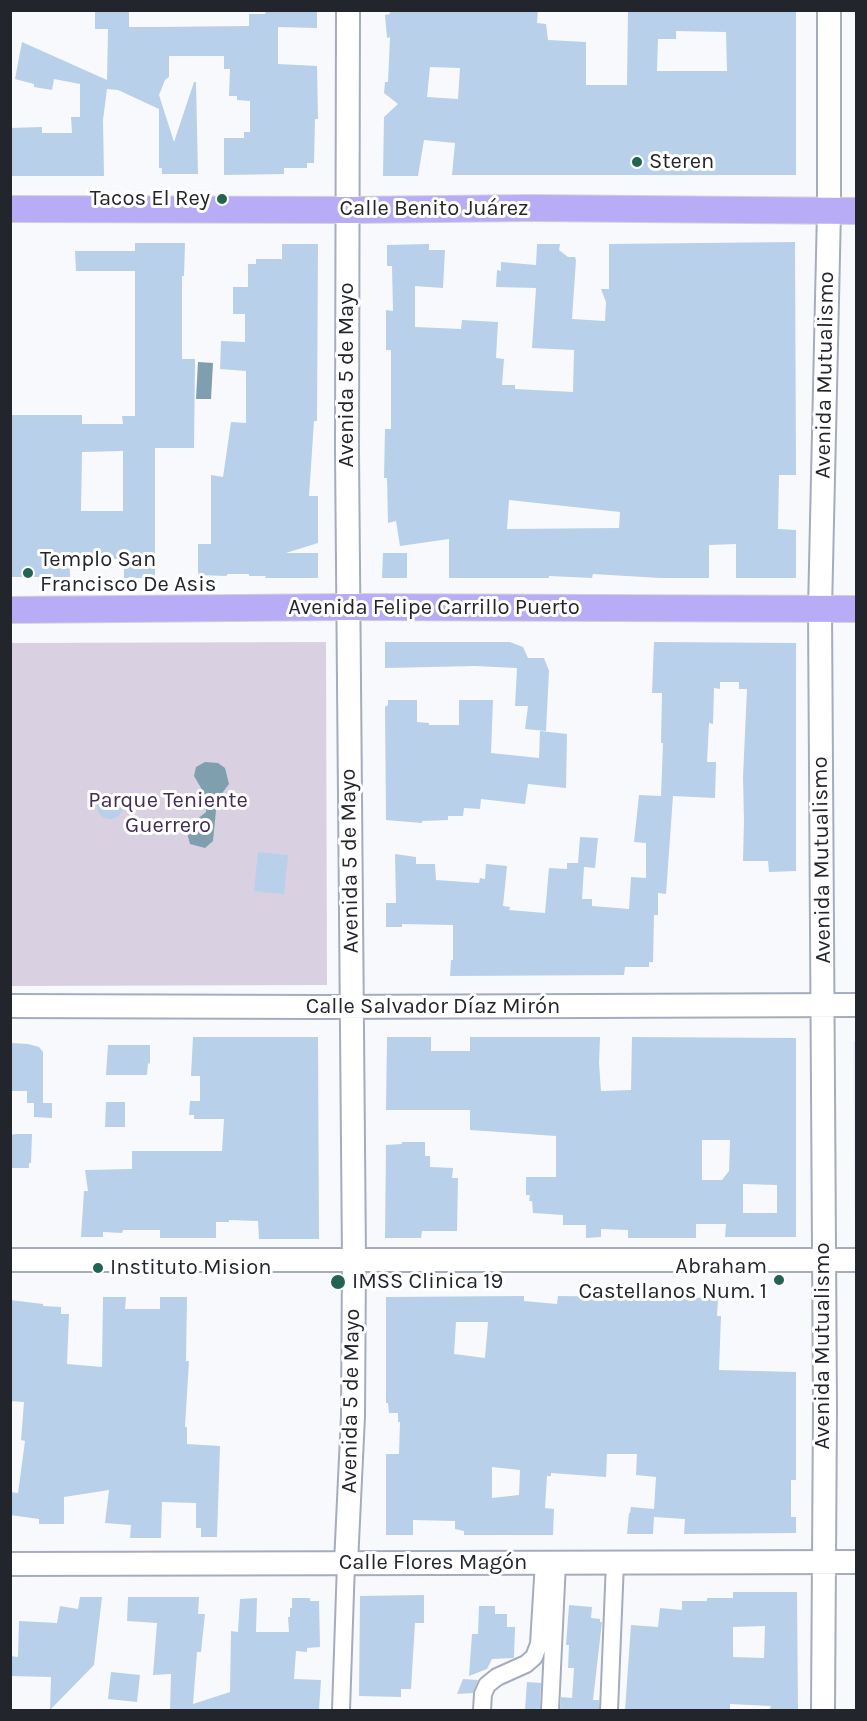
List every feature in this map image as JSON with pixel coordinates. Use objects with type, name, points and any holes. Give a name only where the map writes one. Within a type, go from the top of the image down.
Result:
[{"type":"main road","name":"Calle Benito Juárez","points":[[10,209],[856,210]]},
{"type":"main road","name":"Avenida Felipe Carrillo Puerto","points":[[10,610],[856,609]]},
{"type":"street","name":"Avenida 5 de Mayo","points":[[340,1710],[353,1416],[354,1260],[349,608],[348,10]]},
{"type":"street","name":"Avenida Mutualismo","points":[[823,1710],[824,1006],[819,610],[829,211],[829,10]]},
{"type":"street","name":"Calle Salvador Díaz Mirón","points":[[10,1006],[856,1005]]},
{"type":"street","points":[[10,1260],[856,1260]]},
{"type":"street","points":[[482,1710],[483,1694],[487,1685],[497,1677],[526,1664],[534,1657],[539,1644],[551,1562]]},
{"type":"street","points":[[550,1710],[551,1562]]},
{"type":"street","points":[[609,1710],[615,1562]]},
{"type":"street","name":"Calle Flores Magón","points":[[10,1564],[856,1562]]},
{"type":"shaded area","points":[[853,1041],[856,1041],[856,1244],[855,1244]]},
{"type":"green space","name":"Parque Teniente Guerrero","points":[[326,642],[327,985],[11,986],[10,643]]},
{"type":"water","points":[[198,362],[213,363],[211,399],[196,399]]},
{"type":"water","points":[[205,762],[218,763],[225,768],[229,784],[217,800],[213,841],[205,848],[190,844],[187,833],[190,825],[206,812],[207,798],[194,776],[196,767]]},
{"type":"building","points":[[95,10],[129,10],[129,27],[155,27],[249,26],[249,14],[265,14],[266,10],[317,10],[317,28],[278,27],[278,64],[317,66],[318,119],[315,119],[314,163],[307,163],[307,168],[284,168],[284,174],[224,175],[224,138],[244,138],[244,132],[250,132],[250,101],[237,100],[237,96],[229,96],[230,69],[224,69],[224,56],[169,56],[169,77],[165,80],[159,95],[174,142],[194,82],[196,82],[198,174],[162,174],[162,168],[159,168],[159,109],[118,90],[107,89],[103,120],[104,176],[10,176],[10,128],[42,127],[42,133],[72,133],[71,117],[80,117],[80,84],[54,79],[52,90],[34,87],[34,84],[15,79],[22,42],[107,80],[108,29],[95,29]]},
{"type":"building","points":[[389,10],[538,10],[537,23],[546,24],[548,40],[586,42],[586,85],[627,85],[628,10],[796,10],[796,175],[452,175],[455,143],[424,140],[418,176],[383,176],[384,117],[398,104],[384,93],[385,82],[388,82],[390,37],[387,38],[385,15],[390,14]],"holes":[[[676,31],[726,32],[727,71],[657,71],[658,39],[676,39]],[[430,67],[460,68],[458,99],[427,97]]]},
{"type":"building","points":[[795,242],[796,475],[779,475],[778,529],[796,530],[796,578],[736,578],[736,544],[709,545],[709,578],[593,574],[592,578],[549,576],[549,578],[449,578],[449,539],[400,546],[396,521],[388,523],[387,478],[384,478],[385,429],[391,429],[391,350],[386,350],[386,310],[393,311],[392,266],[387,266],[387,245],[429,244],[429,250],[445,250],[443,288],[415,286],[415,327],[461,329],[462,320],[498,322],[496,358],[504,359],[502,385],[515,385],[515,389],[573,392],[574,350],[532,348],[536,288],[496,287],[497,270],[501,271],[501,262],[536,265],[537,244],[560,244],[559,250],[568,257],[575,257],[576,260],[572,319],[605,321],[606,302],[601,289],[609,289],[609,244]],"holes":[[[509,500],[620,512],[619,528],[507,529]]]},
{"type":"building","points":[[135,243],[185,243],[184,276],[182,276],[182,359],[195,359],[194,448],[155,448],[155,578],[124,578],[124,559],[70,559],[70,577],[10,577],[10,415],[82,415],[82,424],[123,424],[122,416],[135,416],[135,271],[76,271],[75,251],[135,251]],"holes":[[[123,451],[123,511],[81,511],[82,452]]]},
{"type":"building","points":[[282,244],[318,244],[317,421],[314,421],[309,496],[318,496],[318,543],[286,553],[318,553],[318,578],[265,578],[266,576],[249,576],[249,574],[198,575],[198,544],[211,544],[211,475],[223,477],[231,422],[246,423],[246,371],[220,369],[221,341],[245,342],[245,314],[233,314],[233,287],[248,287],[248,264],[256,264],[256,259],[282,259]]},
{"type":"building","points":[[383,553],[407,553],[407,578],[382,578]]},
{"type":"building","points":[[385,642],[510,642],[523,647],[528,658],[544,658],[549,671],[546,731],[525,729],[528,706],[515,706],[517,668],[475,666],[385,668]]},
{"type":"building","points":[[654,642],[796,643],[796,871],[769,872],[768,861],[743,861],[743,777],[747,689],[739,689],[739,682],[720,682],[720,689],[714,688],[713,724],[709,723],[707,762],[716,762],[715,798],[673,796],[666,894],[658,893],[658,915],[654,915],[653,962],[649,962],[649,967],[625,967],[624,975],[450,976],[451,960],[453,960],[453,925],[402,924],[402,927],[386,927],[386,903],[396,903],[395,854],[416,857],[416,864],[435,864],[436,880],[479,883],[480,878],[485,879],[486,864],[507,866],[503,906],[510,907],[509,910],[545,913],[549,868],[567,869],[567,863],[578,863],[580,837],[598,838],[595,868],[584,867],[582,899],[592,899],[592,906],[629,909],[631,877],[646,878],[646,843],[634,842],[639,795],[661,796],[662,693],[652,693]]},
{"type":"building","points":[[388,700],[417,700],[417,722],[429,723],[429,725],[459,725],[459,700],[493,700],[491,753],[539,758],[540,731],[567,734],[566,788],[528,784],[525,804],[481,799],[480,809],[464,808],[463,816],[448,816],[448,820],[422,821],[422,823],[386,820],[385,707],[388,705]]},
{"type":"building","points":[[110,793],[119,797],[123,806],[119,815],[110,819],[101,815],[97,806],[101,797]]},
{"type":"building","points":[[258,852],[288,855],[284,894],[254,891]]},
{"type":"building","points":[[193,1037],[318,1037],[319,1239],[259,1239],[258,1221],[229,1220],[229,1222],[216,1222],[216,1238],[160,1238],[160,1230],[123,1230],[122,1233],[103,1232],[103,1237],[81,1237],[84,1191],[88,1191],[85,1170],[132,1169],[132,1151],[222,1151],[224,1119],[194,1119],[194,1115],[189,1115],[190,1101],[200,1101],[200,1076],[191,1076]]},
{"type":"building","points":[[387,1037],[431,1037],[431,1051],[470,1051],[470,1037],[600,1037],[601,1091],[631,1090],[632,1037],[796,1038],[796,1237],[725,1237],[726,1224],[696,1224],[696,1238],[628,1238],[628,1230],[601,1229],[601,1237],[586,1238],[586,1225],[563,1225],[563,1215],[533,1213],[532,1201],[529,1201],[530,1195],[526,1195],[526,1177],[556,1177],[556,1136],[470,1130],[470,1110],[386,1110]],"holes":[[[702,1140],[730,1140],[729,1171],[722,1180],[702,1180]],[[743,1184],[777,1185],[777,1213],[743,1213]]]},
{"type":"building","points":[[11,1043],[39,1047],[43,1052],[43,1103],[52,1103],[52,1118],[34,1117],[34,1103],[27,1103],[27,1091],[10,1091]]},
{"type":"building","points":[[108,1045],[150,1045],[150,1064],[148,1063],[147,1075],[106,1075]]},
{"type":"building","points":[[106,1102],[125,1102],[125,1127],[105,1127]]},
{"type":"building","points":[[32,1134],[29,1168],[10,1168],[10,1135]]},
{"type":"building","points":[[402,1142],[425,1142],[425,1156],[430,1156],[430,1167],[453,1168],[452,1178],[458,1178],[457,1231],[422,1231],[421,1238],[385,1238],[386,1145],[402,1144]]},
{"type":"building","points":[[524,1296],[524,1301],[557,1304],[558,1296],[718,1298],[717,1316],[721,1316],[719,1370],[796,1372],[796,1480],[791,1480],[791,1517],[796,1517],[796,1533],[684,1534],[685,1519],[654,1517],[653,1534],[627,1534],[631,1507],[654,1509],[656,1477],[636,1475],[637,1454],[607,1454],[606,1477],[551,1473],[551,1476],[547,1476],[545,1508],[554,1509],[553,1535],[464,1535],[464,1531],[455,1529],[455,1521],[413,1520],[413,1535],[386,1535],[386,1454],[399,1454],[400,1422],[398,1422],[398,1413],[389,1413],[388,1403],[386,1403],[386,1297]],"holes":[[[456,1322],[488,1322],[485,1358],[454,1354]],[[492,1467],[520,1470],[519,1495],[492,1498]]]},
{"type":"building","points":[[103,1297],[126,1297],[125,1309],[160,1309],[160,1297],[187,1297],[186,1361],[189,1361],[185,1427],[187,1427],[187,1444],[220,1446],[217,1537],[201,1537],[201,1528],[196,1528],[196,1503],[162,1502],[161,1538],[130,1538],[131,1525],[105,1523],[109,1490],[64,1497],[64,1524],[39,1524],[39,1519],[10,1515],[10,1492],[18,1493],[25,1441],[21,1440],[24,1402],[10,1401],[10,1300],[61,1307],[61,1314],[69,1314],[67,1364],[102,1367]]},
{"type":"building","points":[[733,1592],[797,1592],[798,1710],[730,1704],[730,1710],[625,1710],[631,1625],[658,1627],[660,1608],[682,1610],[682,1601],[733,1598]],"holes":[[[765,1626],[764,1658],[733,1657],[733,1627]]]},
{"type":"building","points":[[424,1595],[424,1623],[415,1623],[411,1689],[401,1689],[401,1697],[359,1696],[360,1596]]},
{"type":"building","points":[[80,1597],[102,1597],[94,1665],[50,1710],[51,1677],[10,1676],[10,1656],[18,1657],[19,1621],[57,1623],[60,1606],[78,1609]]},
{"type":"building","points":[[128,1597],[199,1597],[198,1614],[205,1614],[201,1652],[197,1652],[193,1704],[230,1692],[231,1631],[238,1632],[240,1599],[257,1598],[256,1632],[289,1632],[288,1617],[290,1617],[290,1608],[292,1608],[292,1598],[310,1598],[310,1601],[319,1601],[320,1647],[307,1648],[307,1652],[296,1651],[294,1679],[321,1680],[319,1710],[170,1710],[171,1674],[153,1675],[157,1623],[127,1621]]},
{"type":"building","points":[[569,1605],[592,1607],[591,1618],[600,1619],[602,1622],[593,1700],[599,1700],[599,1710],[560,1710],[561,1697],[572,1698],[574,1668],[568,1668],[569,1645],[566,1645]]},
{"type":"building","points":[[479,1606],[495,1606],[495,1614],[507,1614],[507,1627],[515,1627],[514,1658],[492,1659],[487,1669],[469,1676],[472,1634],[478,1634]]},
{"type":"building","points":[[111,1672],[140,1675],[137,1702],[108,1699]]},
{"type":"building","points":[[463,1679],[478,1680],[473,1693],[457,1694]]},
{"type":"building","points":[[527,1682],[541,1683],[540,1710],[525,1710]]},
{"type":"place","name":"Steren","points":[[637,162]]},
{"type":"place","name":"Tacos El Rey","points":[[222,199]]},
{"type":"place","name":"Templo San Francisco De Asis","points":[[28,573]]},
{"type":"place","name":"Instituto Mision","points":[[98,1268]]},
{"type":"place","name":"Abraham Castellanos Num. 1","points":[[779,1280]]},
{"type":"place","name":"IMSS Clinica 19","points":[[338,1282]]}]
